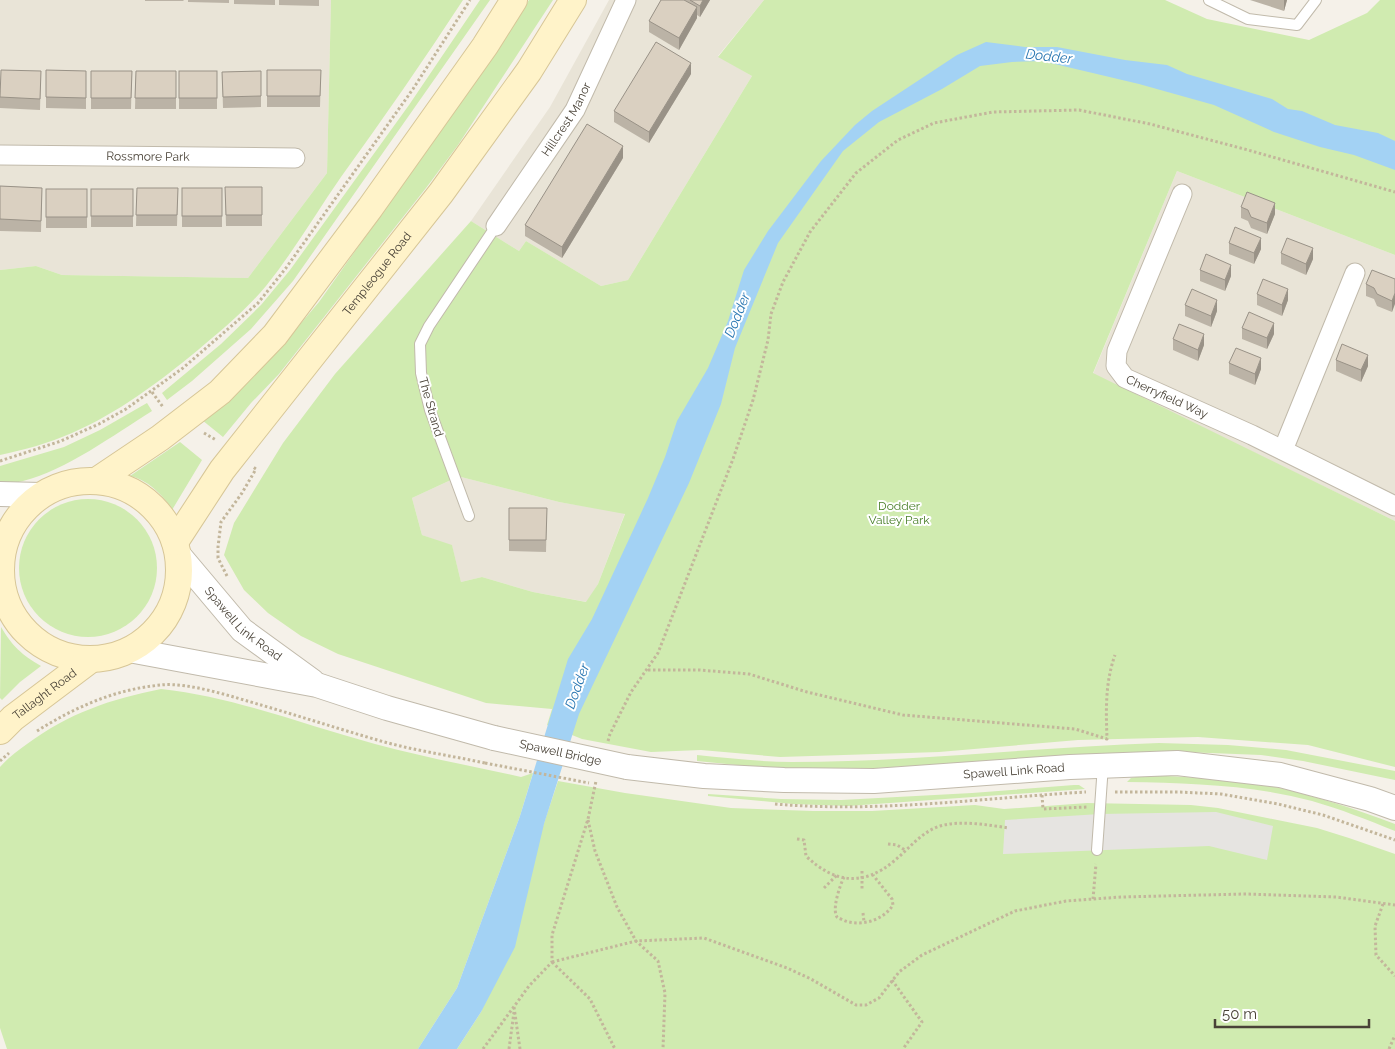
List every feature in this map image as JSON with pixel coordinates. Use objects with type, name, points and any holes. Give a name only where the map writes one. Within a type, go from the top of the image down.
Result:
[{"type":"main road","points":[[96,481],[160,438],[220,392],[275,335],[370,208],[485,46],[514,0]]},
{"type":"main road","name":"Templeogue Road","points":[[176,548],[222,470],[441,193],[529,71],[573,0]]},
{"type":"main road","points":[[96,481],[122,486],[145,499],[163,519],[176,548],[178,578],[173,600],[162,621],[146,638],[129,650],[90,660],[63,654],[40,644],[22,627],[8,606],[1,583],[1,556],[9,532],[22,512],[41,495],[67,484],[96,481]]},
{"type":"main road","name":"Tallaght Road","points":[[7,740],[13,718],[90,660]]},
{"type":"street","name":"Hillcrest Manor","points":[[496,226],[575,110],[621,2]]},
{"type":"street","name":"Rossmore Park","points":[[0,155],[295,158]]},
{"type":"street","name":"Cherryfield Way","points":[[1182,194],[1117,351],[1116,366],[1125,378],[1283,450],[1395,506]]},
{"type":"street","points":[[1283,450],[1355,273]]},
{"type":"street","points":[[0,494],[41,495]]},
{"type":"street","name":"Spawell Link Road","points":[[176,548],[242,630],[317,685]]},
{"type":"street","name":"Spawell Link Road","points":[[129,650],[317,685],[387,708],[494,738]]},
{"type":"street","name":"Spawell Bridge","points":[[494,738],[627,767]]},
{"type":"street","name":"Spawell Link Road","points":[[627,767],[704,776],[784,780],[874,781],[1102,765],[1177,763],[1272,774],[1370,799],[1395,808]]},
{"type":"lane","points":[[1209,0],[1248,19],[1297,25],[1316,0]]},
{"type":"lane","name":"The Strand","points":[[469,516],[430,410],[421,373],[420,344],[496,226]]},
{"type":"lane","points":[[1097,850],[1102,792],[1102,765]]},
{"type":"path","points":[[0,461],[61,441],[99,424],[126,409],[183,368],[258,303],[286,268],[413,89],[470,0]]},
{"type":"path","points":[[610,734],[631,692],[658,653],[674,614],[733,459],[753,400],[768,340],[771,314],[783,282],[810,232],[856,174],[898,140],[934,123],[993,112],[1079,110],[1150,124],[1395,192]]},
{"type":"path","points":[[152,392],[160,404]]},
{"type":"path","points":[[199,438],[204,433],[219,442]]},
{"type":"path","points":[[230,582],[218,558],[221,522],[242,493],[256,469]]},
{"type":"path","points":[[647,670],[699,670],[749,674],[807,692],[903,714],[1075,729],[1107,739],[1106,695],[1109,672],[1115,655]]},
{"type":"path","points":[[37,732],[52,721],[103,697],[162,684],[192,687],[237,698],[377,740],[485,763],[596,783],[588,819],[552,935],[552,962],[590,999],[615,1049]]},
{"type":"path","points":[[0,761],[7,740]]},
{"type":"path","points":[[774,804],[847,807],[976,801],[1102,792],[1220,794],[1268,802],[1323,815],[1395,840]]},
{"type":"path","points":[[1042,795],[1043,808],[1101,806]]},
{"type":"path","points":[[588,819],[595,851],[617,906],[636,941],[658,961],[666,993],[663,1049]]},
{"type":"path","points":[[797,839],[804,840],[806,856],[828,872],[844,877],[862,879],[873,875],[895,861],[924,834],[940,826],[973,823],[1009,828]]},
{"type":"path","points":[[888,844],[897,845],[905,850]]},
{"type":"path","points":[[1093,898],[1097,850]]},
{"type":"path","points":[[862,871],[862,890]]},
{"type":"path","points":[[824,888],[836,875]]},
{"type":"path","points":[[844,877],[839,889],[835,913],[837,918],[849,923],[864,922],[889,912],[893,905],[892,899],[873,875]]},
{"type":"path","points":[[484,1049],[529,986],[552,962],[636,941],[704,938],[803,975],[856,1005],[866,1005],[879,998],[900,972],[922,955],[1015,911],[1093,898],[1245,894],[1336,897],[1395,905]]},
{"type":"path","points":[[1383,904],[1375,926],[1376,955],[1395,976]]},
{"type":"path","points":[[863,913],[864,922]]},
{"type":"path","points":[[892,980],[922,1022],[903,1049]]},
{"type":"path","points":[[509,1049],[514,1006]]},
{"type":"path","points":[[514,1006],[520,1049]]},
{"type":"path","points":[[1389,1049],[1395,1035]]},
{"type":"shaded area","points":[[0,0],[331,0],[327,173],[248,278],[62,275],[36,266],[0,270]]},
{"type":"shaded area","points":[[609,0],[764,0],[718,56],[752,76],[628,280],[601,286],[526,241],[519,251],[471,221],[550,107]]},
{"type":"shaded area","points":[[1177,171],[1395,255],[1395,521],[1093,374]]},
{"type":"shaded area","points":[[461,477],[559,502],[625,513],[598,584],[587,602],[533,592],[482,577],[461,582],[452,546],[422,535],[412,498]]},
{"type":"shaded area","points":[[1216,812],[1273,826],[1267,860],[1209,846],[1003,854],[1005,820],[1100,814]]},
{"type":"green space","points":[[331,0],[463,0],[286,259],[259,295],[207,343],[168,374],[106,416],[54,440],[0,455],[0,270],[36,266],[62,275],[248,278],[327,173]]},
{"type":"green space","points":[[480,0],[490,0],[293,281],[251,329],[192,381],[167,400],[162,393],[221,344],[261,305],[290,270],[409,105]]},
{"type":"green space","points":[[529,0],[553,0],[458,145],[279,374],[251,403],[223,437],[202,420],[280,348],[319,302],[478,78]]},
{"type":"green space","name":"Dodder Valley Park","points":[[764,0],[1165,0],[1207,19],[1309,40],[1367,13],[1380,0],[1395,0],[1395,255],[1177,171],[1093,373],[1395,521],[1395,767],[1308,745],[1198,737],[1078,740],[939,752],[780,757],[701,750],[651,752],[582,739],[547,725],[552,709],[486,703],[338,654],[301,636],[268,613],[244,590],[224,555],[234,523],[283,443],[335,374],[471,221],[519,251],[526,241],[601,286],[628,280],[752,76],[718,57]],"holes":[[[461,477],[559,502],[625,514],[598,584],[586,602],[533,592],[482,577],[461,582],[452,545],[422,535],[412,498]]]},
{"type":"green space","points":[[147,403],[152,411],[73,461],[20,482],[0,484],[0,466],[64,447],[100,430]]},
{"type":"green space","points":[[180,442],[202,460],[172,510],[154,488],[142,480],[130,476]]},
{"type":"green space","points":[[88,499],[114,504],[137,519],[152,542],[157,568],[152,594],[137,617],[114,632],[88,637],[62,632],[39,617],[24,594],[19,568],[24,542],[39,519],[62,504]]},
{"type":"green space","points":[[1,627],[18,650],[41,666],[20,682],[2,700],[0,698]]},
{"type":"green space","points":[[161,689],[216,698],[375,744],[429,757],[521,777],[533,773],[520,816],[457,988],[418,1049],[7,1049],[0,1028],[0,767],[16,752],[43,733],[75,716],[125,697]]},
{"type":"green space","points":[[1159,743],[1228,745],[1286,750],[1395,771],[1395,780],[1303,761],[1261,755],[1159,751],[877,768],[777,769],[697,761],[697,755],[744,760],[792,762],[884,760]]},
{"type":"green space","points":[[1145,775],[1226,780],[1275,787],[1380,818],[1395,824],[1395,831],[1322,804],[1267,791],[1197,784],[1127,782],[1131,778]]},
{"type":"green space","points":[[558,781],[625,793],[731,808],[872,811],[975,805],[1004,809],[1087,803],[1191,805],[1218,808],[1317,828],[1349,838],[1395,854],[1395,1049],[457,1049],[481,1012]]},
{"type":"green space","points":[[1079,785],[1085,789],[848,806],[793,804],[708,796],[708,794],[781,799],[841,800]]},
{"type":"water","name":"Dodder","points":[[986,42],[1025,47],[1057,47],[1125,60],[1167,65],[1187,74],[1272,99],[1288,109],[1302,111],[1335,125],[1378,133],[1395,141],[1395,170],[1354,155],[1320,147],[1274,132],[1214,105],[1139,84],[1042,61],[980,66],[942,89],[879,122],[843,151],[778,243],[735,348],[721,404],[689,483],[579,714],[544,824],[515,947],[481,1012],[457,1049],[418,1049],[457,988],[520,816],[568,659],[592,619],[648,498],[677,421],[708,368],[728,321],[744,270],[768,231],[821,161],[855,125],[872,111],[957,55]]},
{"type":"building","points":[[661,0],[684,0],[697,7],[679,38],[649,21]]},
{"type":"building","points":[[690,0],[703,0],[700,6]]},
{"type":"building","points":[[656,42],[691,63],[649,132],[614,111]]},
{"type":"building","points":[[1,70],[41,71],[40,99],[0,97]]},
{"type":"building","points":[[46,70],[86,71],[86,98],[46,97]]},
{"type":"building","points":[[267,70],[321,70],[320,96],[267,96]]},
{"type":"building","points":[[91,71],[132,71],[131,98],[91,98]]},
{"type":"building","points":[[136,71],[176,71],[176,98],[135,98]]},
{"type":"building","points":[[179,71],[217,71],[217,98],[179,98]]},
{"type":"building","points":[[261,71],[261,96],[223,97],[222,72]]},
{"type":"building","points":[[587,124],[623,146],[562,247],[525,225]]},
{"type":"building","points":[[0,186],[42,188],[41,221],[0,219]]},
{"type":"building","points":[[225,187],[262,187],[262,215],[226,215]]},
{"type":"building","points":[[137,188],[178,188],[177,215],[136,215]]},
{"type":"building","points":[[182,188],[222,188],[222,216],[182,216]]},
{"type":"building","points":[[46,189],[87,189],[87,217],[46,217]]},
{"type":"building","points":[[91,189],[133,189],[133,216],[91,216]]},
{"type":"building","points":[[1247,192],[1275,203],[1267,223],[1251,217],[1248,210],[1241,207]]},
{"type":"building","points":[[1235,227],[1261,238],[1254,253],[1229,243]]},
{"type":"building","points":[[1287,238],[1313,248],[1306,264],[1281,253]]},
{"type":"building","points":[[1206,254],[1231,265],[1225,280],[1200,270]]},
{"type":"building","points":[[1372,270],[1395,279],[1395,293],[1392,301],[1377,294],[1374,288],[1366,284]]},
{"type":"building","points":[[1263,279],[1288,289],[1282,305],[1257,294]]},
{"type":"building","points":[[1192,289],[1217,300],[1211,316],[1185,305]]},
{"type":"building","points":[[1249,312],[1274,323],[1267,338],[1242,328]]},
{"type":"building","points":[[1179,324],[1204,334],[1198,350],[1173,339]]},
{"type":"building","points":[[1342,344],[1368,355],[1361,370],[1336,360]]},
{"type":"building","points":[[1236,348],[1261,358],[1255,374],[1229,363]]},
{"type":"building","points":[[509,508],[547,508],[546,540],[509,540]]}]
